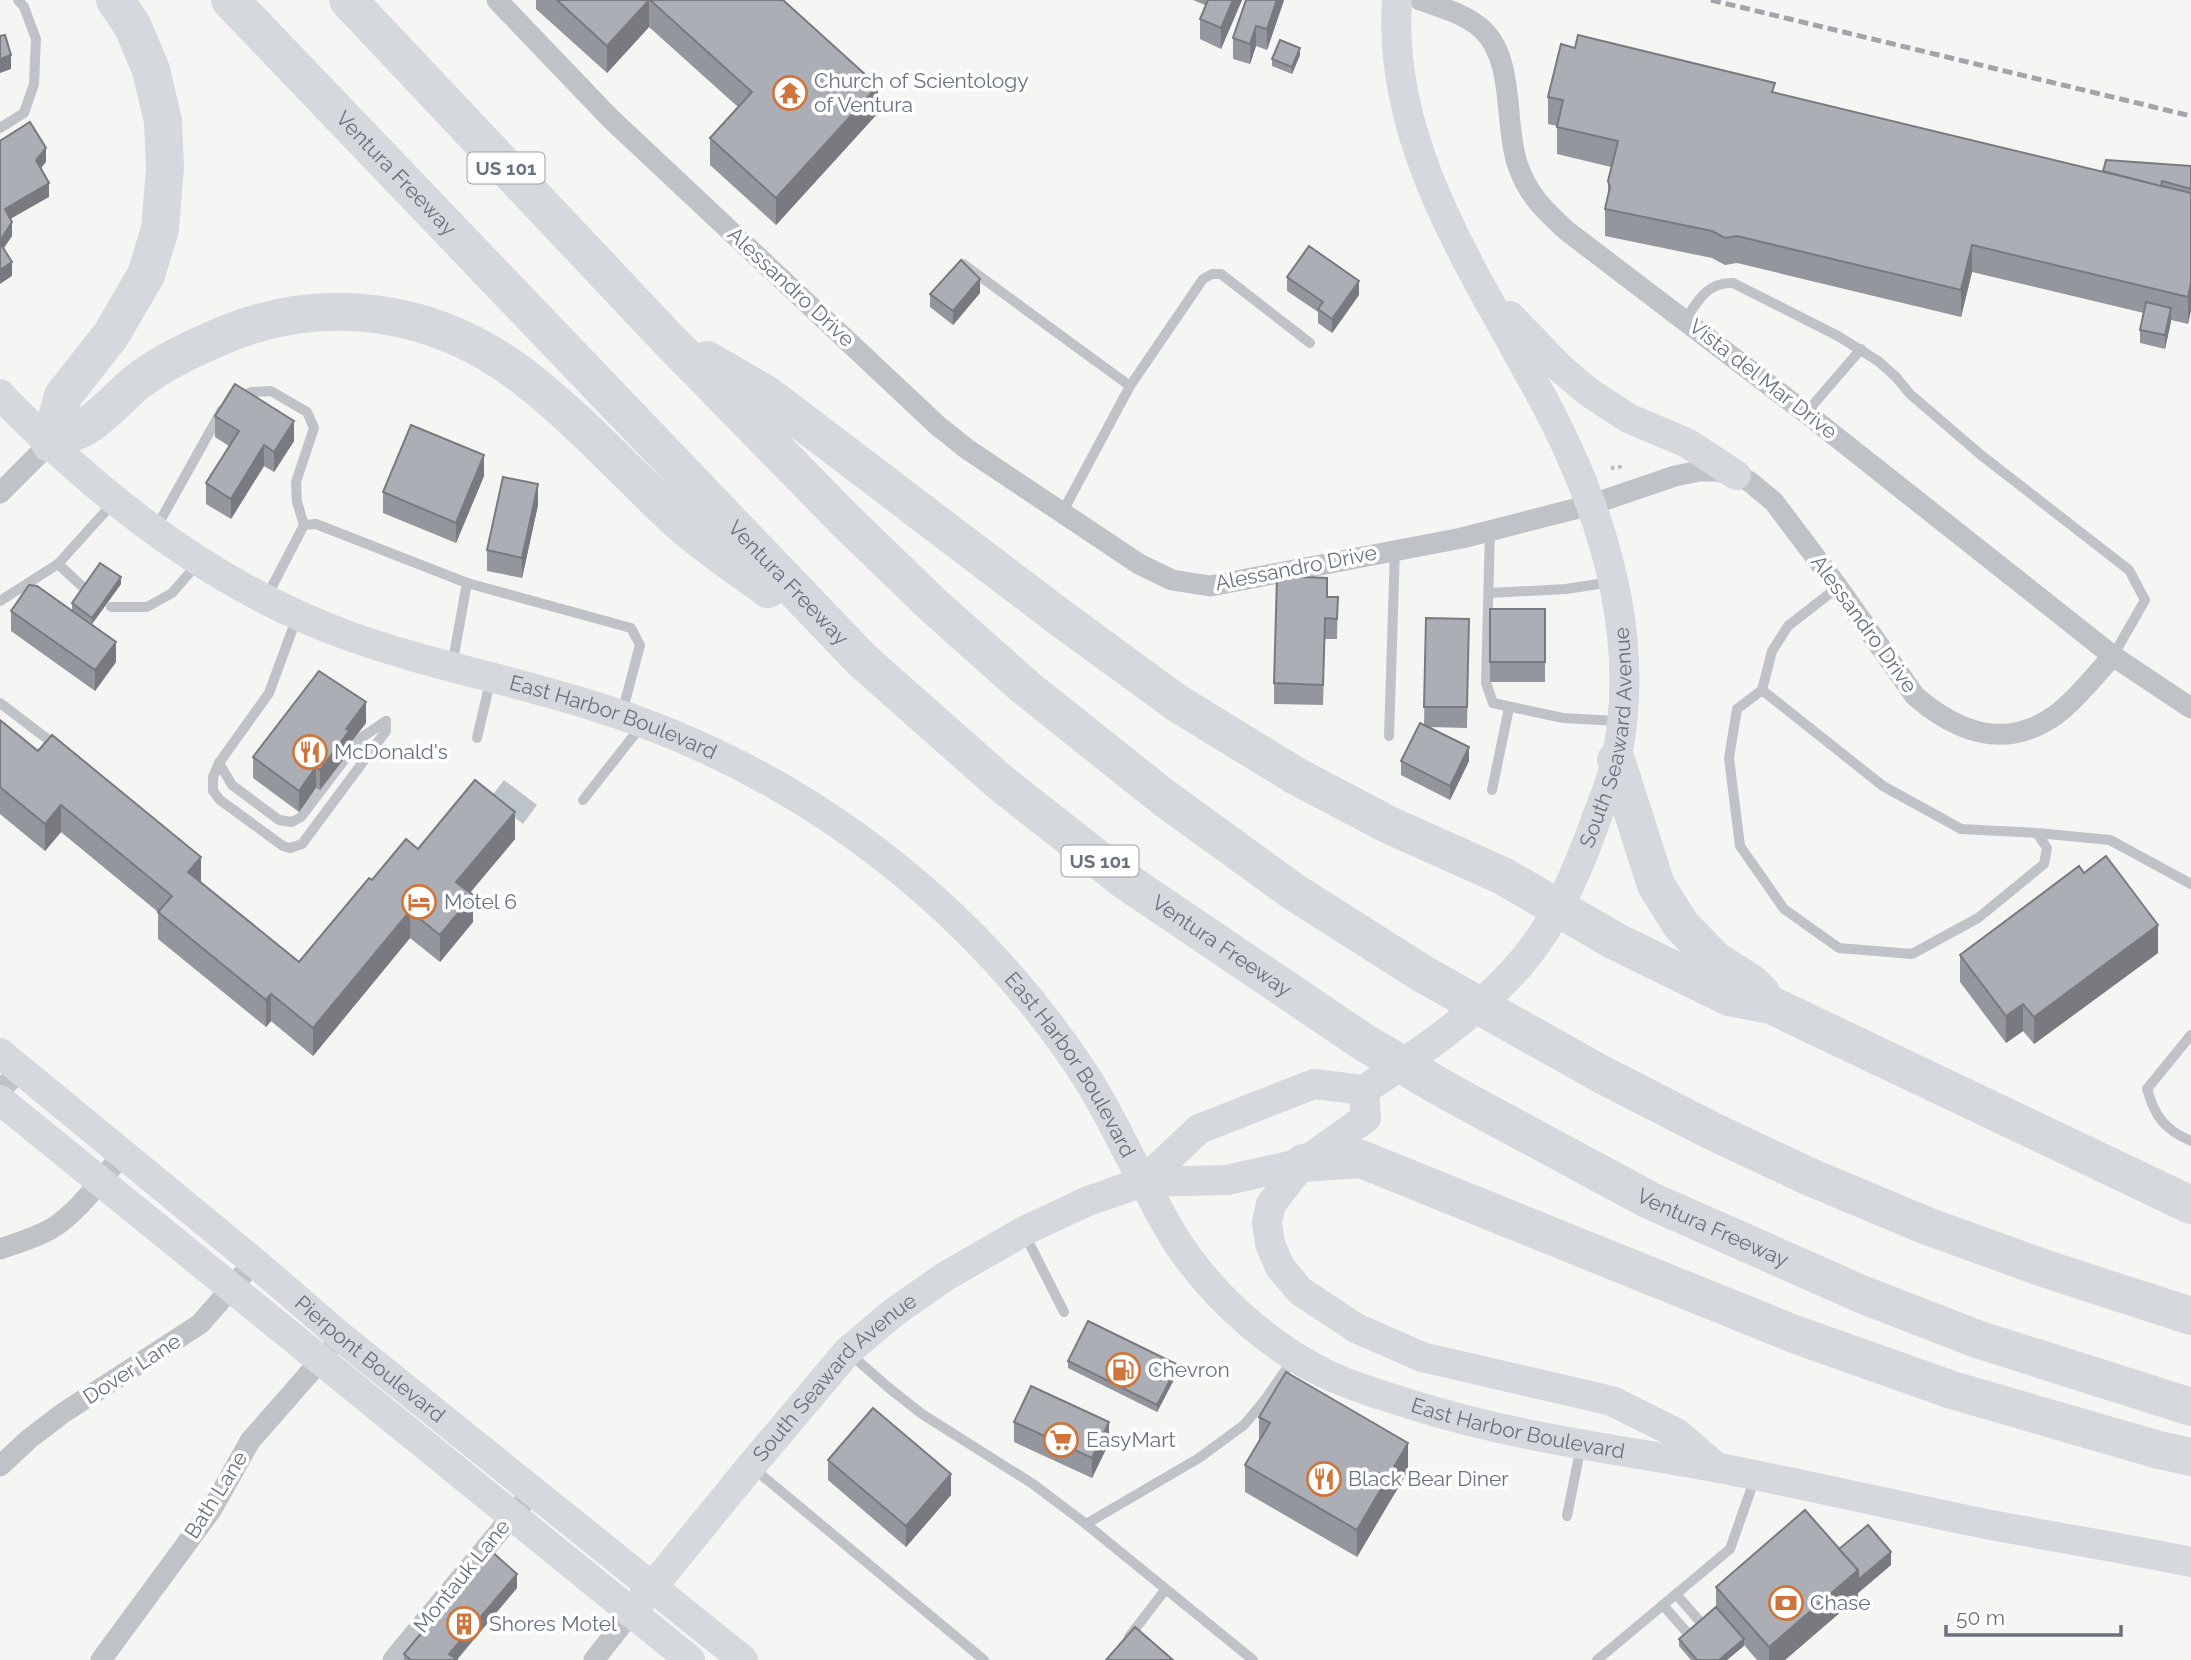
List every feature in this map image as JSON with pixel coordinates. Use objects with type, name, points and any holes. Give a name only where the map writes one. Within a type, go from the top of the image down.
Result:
[{"type":"highway","points":[[50,443],[63,396],[111,335],[146,275],[160,229],[165,168],[163,121],[151,70],[133,27],[115,0]]},
{"type":"highway","name":"Ventura Freeway","points":[[230,0],[862,660],[1001,783],[1127,882],[1365,1043],[1449,1093],[1649,1200],[1861,1294],[1977,1339],[2191,1407]]},
{"type":"highway","name":"US 101","points":[[348,0],[664,335],[844,519],[932,604],[1025,687],[1163,797],[1294,892],[1423,974],[1599,1073],[1722,1136],[1810,1177],[1927,1226],[2049,1270],[2191,1316]]},
{"type":"highway","points":[[50,443],[89,424],[138,382],[182,354],[249,326],[271,319],[313,312],[355,311],[418,321],[472,343],[523,377],[565,412],[678,521],[862,660]]},
{"type":"highway","points":[[664,335],[767,395],[1177,703],[1296,776],[1389,825],[1503,876],[1615,941],[1729,997],[1771,1005],[2191,1205]]},
{"type":"highway","points":[[1616,760],[1656,885],[1681,925],[1715,960],[1751,983],[1771,1005]]},
{"type":"highway","points":[[1303,1163],[1361,1159],[1794,1334],[1952,1390],[2191,1457]]},
{"type":"main road","name":"South Seaward Avenue","points":[[631,1613],[848,1352],[893,1313],[946,1276],[1024,1231],[1088,1201],[1143,1182],[1227,1180],[1303,1163],[1365,1104],[1487,998],[1528,955],[1559,908],[1585,855],[1616,760],[1622,722],[1624,674],[1615,582],[1590,505],[1549,410],[1437,200],[1416,144],[1402,86],[1397,0]]},
{"type":"main road","points":[[1479,282],[1558,366],[1587,391],[1628,418],[1687,443],[1736,475]]},
{"type":"main road","name":"East Harbor Boulevard","points":[[0,394],[114,502],[200,562],[266,598],[344,635],[452,668],[579,701],[633,719],[712,751],[806,803],[900,870],[944,908],[988,952],[1059,1038],[1090,1082],[1143,1182],[1187,1257],[1235,1311],[1295,1357],[1328,1375],[1370,1392],[1470,1423],[1718,1468],[2191,1562]]},
{"type":"main road","name":"Pierpont Boulevard","points":[[7,1071],[122,1154],[341,1337],[743,1660]]},
{"type":"main road","name":"South Seaward Avenue","points":[[1143,1182],[1199,1129],[1314,1084],[1365,1104]]},
{"type":"main road","name":"Pierpont Boulevard","points":[[0,1100],[690,1660]]},
{"type":"main road","points":[[1303,1163],[1271,1204],[1267,1222],[1270,1244],[1280,1267],[1300,1291],[1356,1328],[1422,1357],[1612,1401],[1678,1434],[1718,1468]]},
{"type":"street","name":"Alessandro Drive","points":[[497,0],[610,118],[937,425],[967,449],[1139,564],[1172,580],[1210,586],[1462,538],[1590,505],[1675,476],[1717,471],[1736,475],[1750,482],[1774,502],[1915,696],[1946,720],[1964,729],[1983,735],[2022,731],[2042,723],[2058,713],[2113,656]]},
{"type":"street","name":"Vista del Mar Drive","points":[[1420,0],[1472,22],[1492,41],[1499,54],[1517,164],[1536,202],[1567,231],[1807,413],[2113,656],[2191,708]]},
{"type":"street","points":[[0,493],[50,443]]},
{"type":"street","points":[[0,1249],[49,1230],[80,1205],[122,1154]]},
{"type":"street","name":"Dover Lane","points":[[0,1466],[63,1413],[200,1324],[254,1262]]},
{"type":"street","name":"Bath Lane","points":[[101,1660],[212,1509],[250,1441],[341,1337]]},
{"type":"street","name":"Montauk Lane","points":[[393,1660],[532,1492]]},
{"type":"street","name":"South Seaward Avenue","points":[[594,1660],[631,1613]]},
{"type":"lane","points":[[0,128],[24,113],[34,84],[36,39],[24,7],[18,0]]},
{"type":"lane","points":[[963,264],[1130,386]]},
{"type":"lane","points":[[1062,513],[1130,386],[1203,279],[1212,274],[1221,274],[1310,342]]},
{"type":"lane","points":[[1686,319],[1702,295],[1721,282],[1733,283],[1861,349],[1895,376],[1910,394],[1981,455],[2129,570],[2145,600],[2113,656]]},
{"type":"lane","points":[[1807,413],[1861,349]]},
{"type":"lane","points":[[155,531],[223,408],[236,397],[271,391],[307,412],[314,428],[296,482],[297,502],[304,525],[266,598]]},
{"type":"lane","points":[[0,601],[58,564],[114,502]]},
{"type":"lane","points":[[304,525],[316,524],[335,530],[467,583],[631,628],[640,645],[633,719],[583,800]]},
{"type":"lane","points":[[1490,530],[1486,683],[1493,703],[1563,718],[1622,722]]},
{"type":"lane","points":[[1388,736],[1395,549]]},
{"type":"lane","points":[[111,607],[148,607],[172,593],[200,562]]},
{"type":"lane","points":[[58,564],[84,588]]},
{"type":"lane","points":[[1489,593],[1566,589],[1615,582]]},
{"type":"lane","points":[[452,668],[467,583]]},
{"type":"lane","points":[[1838,587],[1788,626],[1772,651],[1762,690],[1737,709],[1729,758],[1741,846],[1784,909],[1839,948],[1912,954],[1978,918],[2045,864],[2047,848],[2036,833]]},
{"type":"lane","points":[[219,763],[232,785],[279,820],[292,822],[301,817],[361,738],[386,721],[386,731],[302,844],[290,848],[283,846],[220,800],[214,791],[213,777],[219,763],[269,693],[298,614]]},
{"type":"lane","points":[[477,738],[491,678]]},
{"type":"lane","points":[[1762,690],[1883,786],[1961,829],[2110,840],[2191,884]]},
{"type":"lane","points":[[0,703],[54,744]]},
{"type":"lane","points":[[1492,790],[1509,708]]},
{"type":"lane","points":[[2191,1035],[2147,1089],[2153,1109],[2172,1133],[2191,1140]]},
{"type":"lane","points":[[1024,1231],[1063,1312]]},
{"type":"lane","points":[[848,1352],[922,1415],[1033,1484],[1086,1524],[1253,1660]]},
{"type":"lane","points":[[1086,1524],[1199,1458],[1244,1425],[1295,1357]]},
{"type":"lane","points":[[1567,1516],[1581,1444]]},
{"type":"lane","points":[[751,1466],[984,1660]]},
{"type":"lane","points":[[1597,1660],[1731,1549],[1756,1476]]},
{"type":"lane","points":[[1124,1643],[1165,1590]]},
{"type":"lane","points":[[1676,1594],[1717,1641]]},
{"type":"lane","points":[[1663,1605],[1710,1660]]},
{"type":"path","points":[[1611,468],[1620,467],[1620,470]]},
{"type":"shaded area","points":[[504,780],[537,805],[523,824],[490,798]]},
{"type":"building","points":[[557,0],[649,0],[607,46]]},
{"type":"building","name":"Church of Scientology of Ventura","points":[[650,0],[783,0],[878,86],[776,198],[710,138],[752,92]]},
{"type":"building","points":[[1208,0],[1233,0],[1221,28],[1200,19]]},
{"type":"building","points":[[1246,0],[1277,0],[1267,29],[1256,26],[1250,44],[1233,38]]},
{"type":"building","points":[[5,35],[11,55],[0,59],[0,36]]},
{"type":"building","points":[[1578,35],[1775,83],[1772,92],[2191,193],[2191,283],[2188,297],[1972,245],[1961,290],[1737,236],[1725,238],[1712,231],[1605,209],[1610,187],[1608,181],[1618,141],[1557,127],[1563,100],[1548,97],[1561,44],[1575,48]]},
{"type":"building","points":[[1280,40],[1300,48],[1292,67],[1272,59]]},
{"type":"building","points":[[30,122],[46,148],[36,160],[49,183],[5,209],[12,222],[0,241],[0,141]]},
{"type":"building","points":[[2106,160],[2191,166],[2191,189],[2162,181],[2161,186],[2103,171]]},
{"type":"building","points":[[0,243],[12,262],[0,270]]},
{"type":"building","points":[[1309,246],[1359,281],[1332,319],[1318,309],[1323,302],[1287,277]]},
{"type":"building","points":[[961,260],[980,279],[953,311],[930,294]]},
{"type":"building","points":[[2146,302],[2171,308],[2165,335],[2140,330]]},
{"type":"building","points":[[235,384],[294,421],[274,452],[264,445],[231,499],[206,483],[239,431],[215,416]]},
{"type":"building","points":[[411,425],[484,455],[456,523],[383,492]]},
{"type":"building","points":[[503,477],[538,484],[522,558],[487,550]]},
{"type":"building","points":[[100,563],[121,577],[92,618],[72,603]]},
{"type":"building","points":[[1277,576],[1327,578],[1327,597],[1338,597],[1337,619],[1325,618],[1323,685],[1274,683]]},
{"type":"building","points":[[29,585],[37,586],[116,642],[95,670],[11,611]]},
{"type":"building","points":[[1490,609],[1545,609],[1545,662],[1490,662]]},
{"type":"building","points":[[1426,618],[1469,619],[1467,707],[1424,707]]},
{"type":"building","points":[[319,671],[366,702],[346,729],[349,731],[320,770],[316,767],[299,791],[253,757]]},
{"type":"building","name":"Motel 6","points":[[0,720],[38,751],[52,735],[201,857],[188,872],[299,962],[369,878],[372,880],[406,839],[418,849],[475,780],[515,812],[456,882],[473,895],[440,935],[410,911],[313,1028],[271,994],[266,1000],[158,912],[172,896],[61,805],[45,824],[0,787]]},
{"type":"building","points":[[1420,723],[1469,747],[1450,786],[1401,761]]},
{"type":"building","points":[[2106,856],[2158,925],[2034,1017],[2023,1004],[2006,1016],[1960,955],[2079,866],[2084,873]]},
{"type":"building","points":[[1088,1321],[1178,1365],[1157,1405],[1068,1361]]},
{"type":"building","points":[[1286,1372],[1408,1443],[1357,1530],[1245,1465],[1270,1423],[1259,1417]]},
{"type":"building","points":[[1031,1386],[1109,1422],[1092,1458],[1014,1422]]},
{"type":"building","points":[[873,1408],[951,1474],[906,1526],[828,1460]]},
{"type":"building","points":[[1805,1510],[1858,1570],[1769,1647],[1716,1587]]},
{"type":"building","points":[[1868,1525],[1891,1552],[1858,1580],[1858,1570],[1839,1549]]},
{"type":"building","name":"Shores Motel","points":[[490,1550],[517,1574],[449,1654],[457,1660],[411,1660],[404,1654]]},
{"type":"building","points":[[1716,1607],[1744,1639],[1719,1660],[1697,1660],[1679,1639]]},
{"type":"building","points":[[1135,1627],[1173,1660],[1106,1660]]},
{"type":"railway","points":[[1711,0],[2191,116]]},
{"type":"place","name":"Church of Scientology of Ventura","points":[[790,93]]},
{"type":"place","name":"McDonald's","points":[[310,752]]},
{"type":"place","name":"Motel 6","points":[[419,902]]},
{"type":"place","name":"Chevron","points":[[1123,1370]]},
{"type":"place","name":"EasyMart","points":[[1061,1440]]},
{"type":"place","name":"Black Bear Diner","points":[[1324,1479]]},
{"type":"place","name":"Chase","points":[[1786,1603]]},
{"type":"place","name":"Shores Motel","points":[[464,1624]]}]
